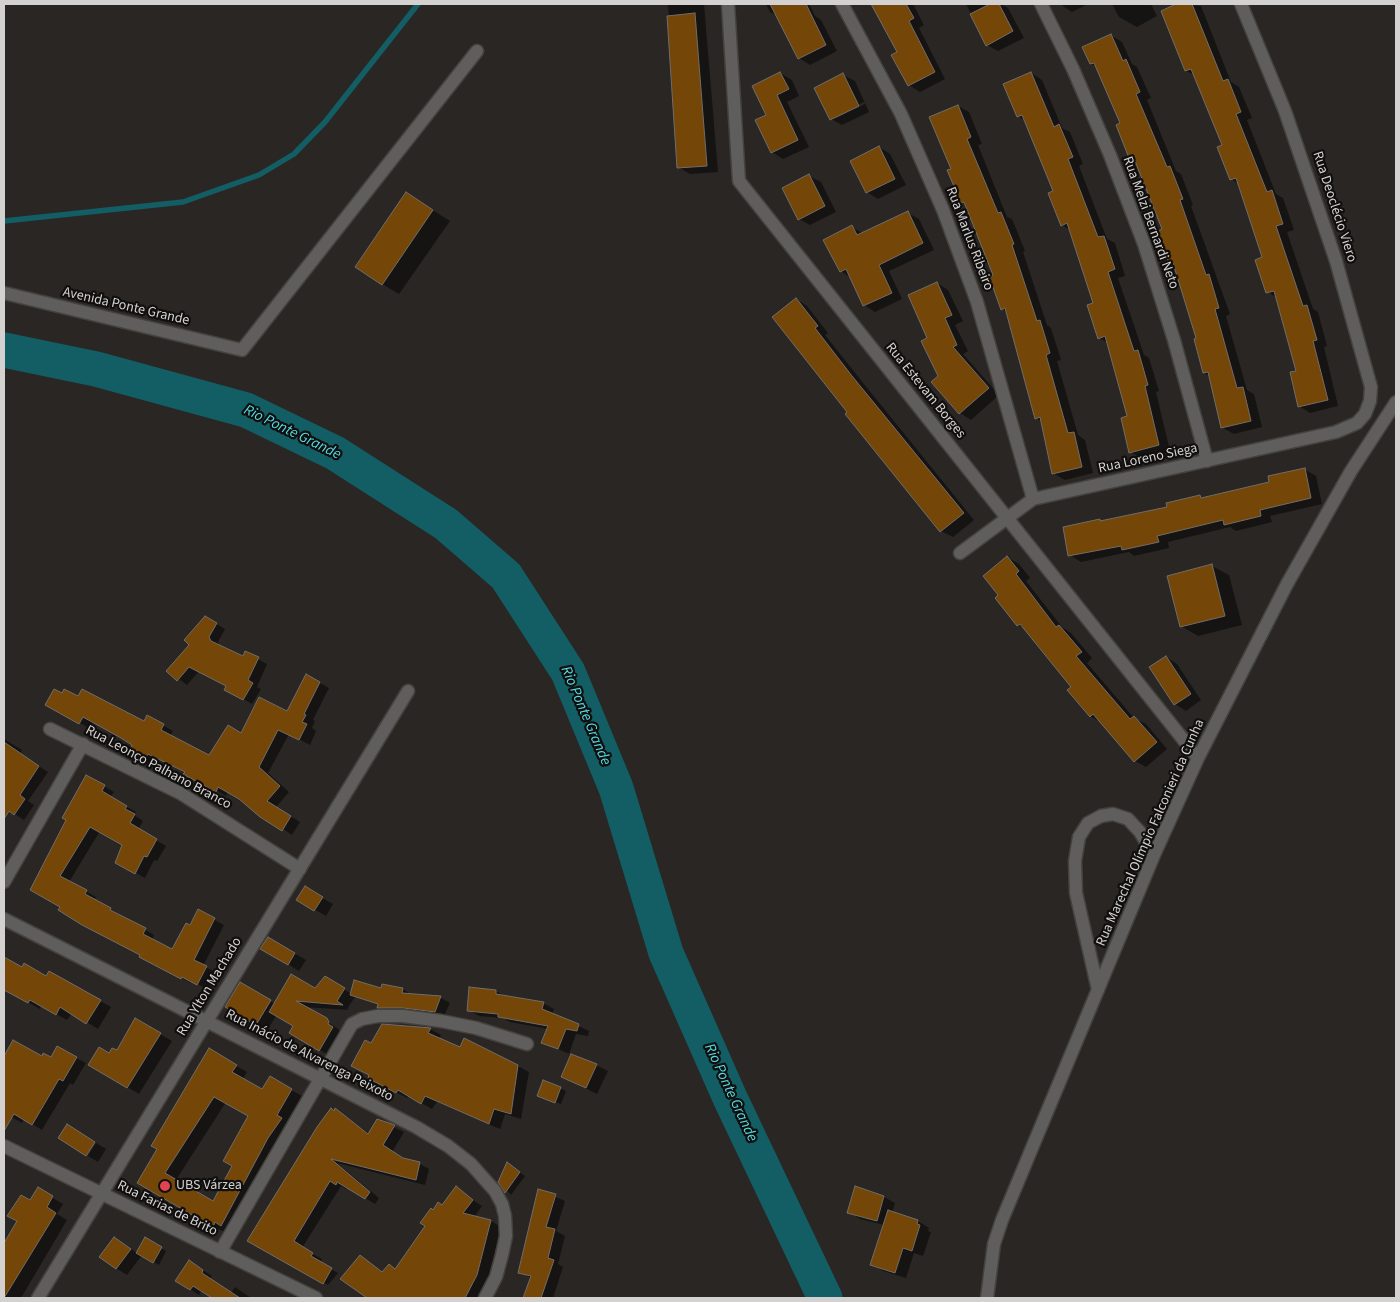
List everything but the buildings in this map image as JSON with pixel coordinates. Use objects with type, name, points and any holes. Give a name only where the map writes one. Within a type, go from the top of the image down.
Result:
[{"type":"street","name":"Rua Estevam Borges","points":[[728,4],[739,181],[1198,758]]},
{"type":"street","name":"Rua Marlus Ribeiro","points":[[842,4],[901,114],[943,210],[977,302],[1033,500]]},
{"type":"street","name":"Rua Melzi Bernardi Neto","points":[[1041,4],[1073,69],[1110,155],[1144,244],[1174,340],[1207,461]]},
{"type":"street","name":"Rua Deoclécio Viero","points":[[1241,4],[1285,110],[1339,270],[1371,386],[1370,401],[1365,414],[1357,423]]},
{"type":"street","name":"Avenida Ponte Grande","points":[[4,293],[242,350],[477,51]]},
{"type":"street","name":"Rua Marechal Olímpio Falconieri da Cunha","points":[[987,1298],[994,1244],[1002,1220],[1154,855],[1198,758],[1287,584],[1351,471],[1396,402]]},
{"type":"street","name":"Rua Loreno Siega","points":[[960,553],[1033,500],[1336,432],[1357,423]]},
{"type":"street","name":"Rua Ylton Machado","points":[[38,1298],[408,691]]},
{"type":"street","name":"Rua Leonço Palhano Branco","points":[[50,729],[180,793],[300,869]]},
{"type":"street","points":[[4,882],[83,744]]},
{"type":"street","points":[[1098,990],[1076,893],[1075,861],[1079,837],[1088,823],[1101,816],[1113,814],[1128,819],[1140,832],[1154,855]]},
{"type":"street","name":"Rua Inácio de Alvarenga Peixoto","points":[[4,920],[416,1127],[448,1146],[471,1164],[495,1191],[502,1204],[506,1236],[496,1277],[485,1298]]},
{"type":"street","points":[[220,1252],[352,1024],[362,1018],[378,1016],[441,1021],[476,1028],[528,1044]]},
{"type":"street","name":"Rua Farias de Brito","points":[[4,1146],[316,1298]]},
{"type":"waterway","points":[[4,221],[183,202],[259,175],[294,154],[325,122],[418,4]]},
{"type":"waterway","name":"Rio Ponte Grande","points":[[4,350],[96,369],[246,410],[335,453],[446,524],[506,576],[568,672],[616,788],[666,953],[730,1098],[825,1298]]},
{"type":"place","name":"UBS Várzea","points":[[165,1186]]}]
